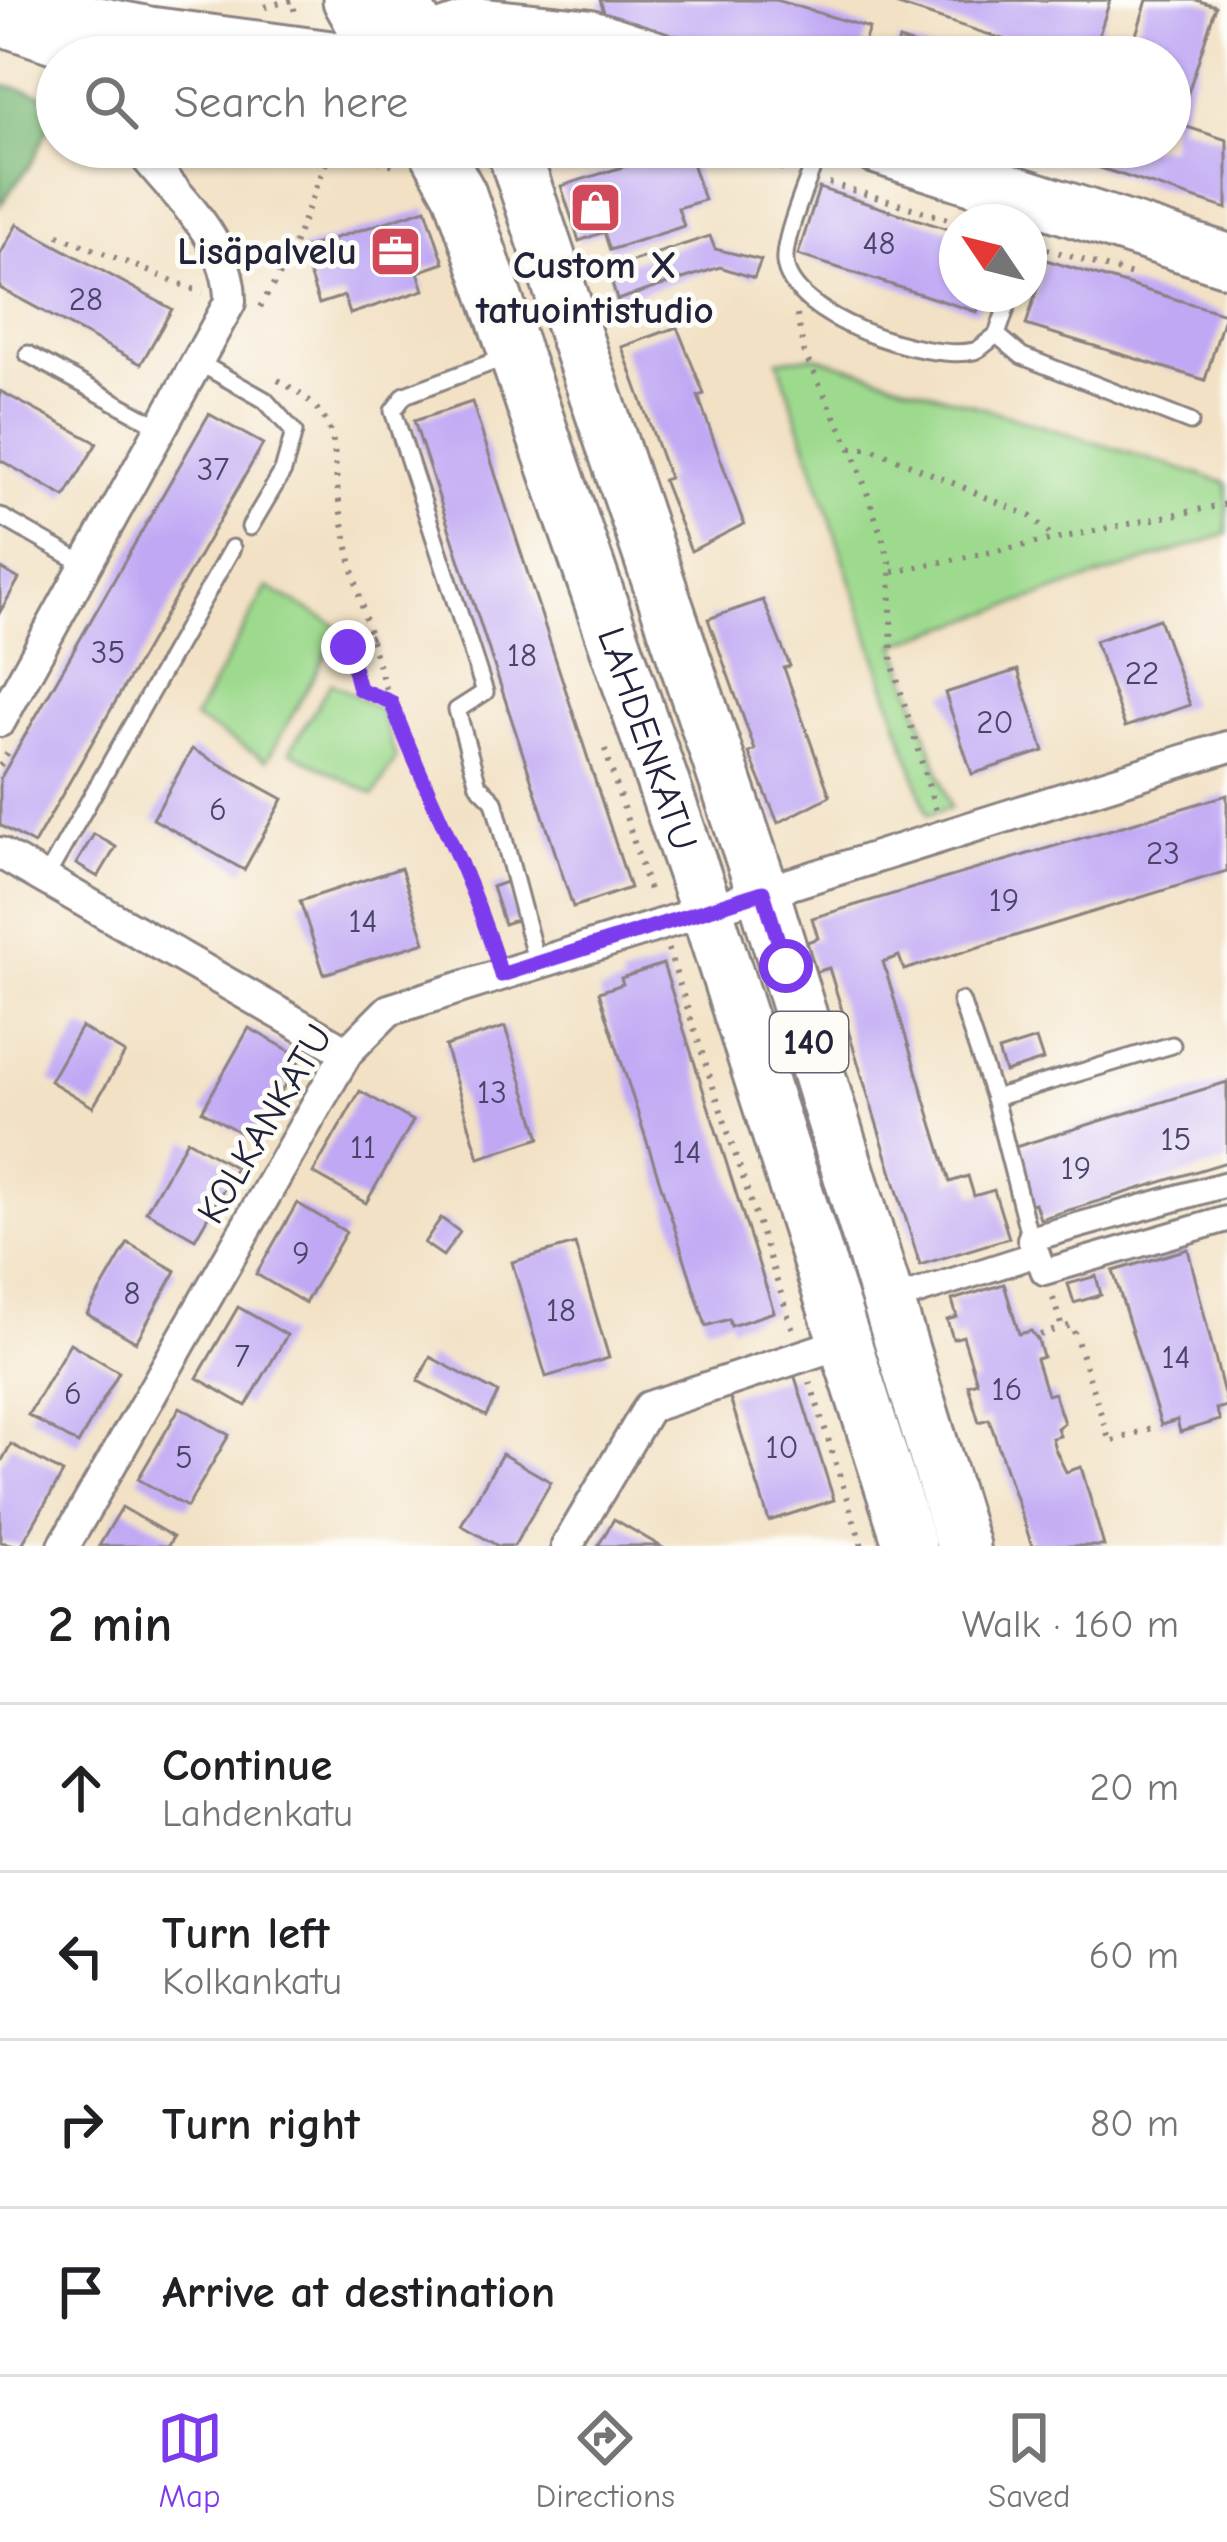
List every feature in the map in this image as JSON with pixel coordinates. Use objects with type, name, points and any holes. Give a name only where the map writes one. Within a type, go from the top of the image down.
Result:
[{"type":"main road","points":[[349,0],[422,36]]},
{"type":"main road","points":[[548,36],[591,36]]},
{"type":"main road","name":"LAHDENKATU","points":[[429,168],[460,194],[514,355],[684,918],[824,1349],[910,1546]]},
{"type":"main road","name":"LAHDENKATU","points":[[535,168],[963,1546]]},
{"type":"main road","points":[[921,168],[1001,204]]},
{"type":"main road","points":[[1047,222],[1227,260]]},
{"type":"street","points":[[10,0],[129,25],[364,36]]},
{"type":"street","points":[[0,25],[36,37]]},
{"type":"street","points":[[0,721],[230,302],[230,280],[220,248],[155,168]]},
{"type":"street","name":"KOLKANKATU","points":[[64,1546],[347,1052],[389,1010],[1227,747]]},
{"type":"street","points":[[0,854],[347,1052]]},
{"type":"street","points":[[912,1294],[1037,1255],[1096,1221],[1227,1184]]},
{"type":"street","points":[[1178,1198],[1187,1231]]},
{"type":"street","points":[[1037,1255],[1106,1254],[1227,1219]]},
{"type":"street","points":[[1096,1221],[1106,1254]]},
{"type":"street","points":[[567,1546],[649,1407],[824,1349]]},
{"type":"lane","points":[[814,168],[784,258],[797,292],[854,328],[922,346],[974,351],[997,335],[1005,312]]},
{"type":"lane","points":[[997,335],[1022,356],[1190,422]]},
{"type":"lane","points":[[28,355],[162,428]]},
{"type":"lane","points":[[514,355],[405,395],[393,411],[485,692],[457,710],[478,785],[494,802],[537,964]]},
{"type":"lane","points":[[198,362],[266,400],[294,432],[284,471],[250,527]]},
{"type":"lane","points":[[0,516],[86,565]]},
{"type":"lane","points":[[44,879],[232,548]]},
{"type":"lane","points":[[962,1001],[1037,1255]]},
{"type":"lane","points":[[994,1099],[1172,1045]]},
{"type":"path","points":[[257,312],[287,263],[324,168]]},
{"type":"path","points":[[781,168],[939,216]]},
{"type":"path","points":[[58,235],[176,286],[207,294]]},
{"type":"path","points":[[797,292],[804,353],[851,448],[892,572],[888,615],[892,662],[939,820]]},
{"type":"path","points":[[266,373],[323,410],[334,442],[339,504],[353,576],[391,702],[417,772],[464,862],[501,975]]},
{"type":"path","points":[[851,448],[871,448],[1030,516],[1055,539]]},
{"type":"path","points":[[892,572],[1227,504]]},
{"type":"path","points":[[372,636],[348,647],[359,689],[391,702]]},
{"type":"path","points":[[598,728],[684,918],[824,1349],[862,1546]]},
{"type":"path","points":[[1037,1255],[1062,1328]]},
{"type":"path","points":[[1040,1335],[1072,1324],[1110,1442],[1157,1426]]},
{"type":"green space","points":[[0,84],[36,93],[36,154],[0,205]]},
{"type":"green space","points":[[814,356],[1227,483],[1227,534],[896,644],[951,807],[928,815],[778,360]]},
{"type":"green space","points":[[267,587],[341,628],[267,760],[194,719]]},
{"type":"green space","points":[[331,682],[380,710],[396,758],[374,795],[290,751]]},
{"type":"building","points":[[600,0],[776,0],[869,28],[866,36],[678,36],[605,15]]},
{"type":"building","points":[[1110,0],[1099,36],[994,36],[886,1]]},
{"type":"building","points":[[1147,0],[1196,0],[1216,6],[1191,84],[1191,36],[1136,36]]},
{"type":"building","points":[[1191,128],[1227,140],[1227,209],[1100,168],[1191,168]]},
{"type":"building","points":[[619,168],[694,168],[704,200],[678,208],[684,226],[610,250],[604,232],[579,241],[561,186]]},
{"type":"building","points":[[819,188],[939,226],[939,300],[798,255]]},
{"type":"building","points":[[426,209],[444,263],[418,272],[424,290],[350,314],[344,296],[319,304],[301,249]]},
{"type":"building","points":[[17,224],[172,309],[141,364],[0,288],[0,255]]},
{"type":"building","points":[[710,236],[715,249],[761,260],[754,278],[720,267],[617,300],[608,269]]},
{"type":"building","points":[[1047,260],[1225,314],[1205,380],[1026,325],[1030,312],[1047,312]]},
{"type":"building","points":[[677,327],[704,394],[698,396],[744,524],[691,551],[663,480],[669,478],[622,347]]},
{"type":"building","points":[[0,391],[97,443],[65,497],[0,460]]},
{"type":"building","points":[[472,402],[630,888],[573,907],[414,421]]},
{"type":"building","points":[[209,414],[263,444],[34,844],[0,825],[0,779]]},
{"type":"building","points":[[0,568],[19,579],[0,612]]},
{"type":"building","points":[[763,600],[790,666],[784,668],[830,796],[778,823],[749,753],[755,750],[708,619]]},
{"type":"building","points":[[1159,619],[1190,705],[1125,727],[1095,641]]},
{"type":"building","points":[[1018,670],[1044,751],[972,774],[945,693]]},
{"type":"building","points":[[192,749],[283,799],[244,870],[153,819]]},
{"type":"building","points":[[1227,795],[1227,871],[904,970],[899,956],[883,962],[950,1182],[968,1176],[974,1196],[994,1190],[1009,1238],[920,1265],[829,968],[816,972],[807,942],[818,938],[812,918]]},
{"type":"building","points":[[94,834],[116,847],[98,877],[76,864]]},
{"type":"building","points":[[401,868],[425,942],[324,974],[300,901]]},
{"type":"building","points":[[506,882],[519,919],[504,924],[492,887]]},
{"type":"building","points":[[663,964],[774,1312],[731,1326],[729,1319],[706,1326],[599,992],[623,984],[621,978]]},
{"type":"building","points":[[81,1027],[125,1053],[93,1107],[50,1081]]},
{"type":"building","points":[[505,1027],[540,1138],[479,1158],[445,1046]]},
{"type":"building","points":[[249,1028],[301,1057],[253,1140],[202,1111]]},
{"type":"building","points":[[1036,1039],[1043,1060],[1005,1072],[998,1051]]},
{"type":"building","points":[[1227,1082],[1227,1162],[1040,1219],[1035,1203],[1029,1204],[1012,1148]]},
{"type":"building","points":[[360,1091],[413,1121],[366,1203],[313,1173]]},
{"type":"building","points":[[187,1140],[236,1168],[195,1239],[146,1211]]},
{"type":"building","points":[[297,1203],[346,1232],[305,1303],[256,1274]]},
{"type":"building","points":[[441,1218],[460,1232],[443,1256],[424,1243]]},
{"type":"building","points":[[128,1243],[176,1271],[136,1342],[87,1314]]},
{"type":"building","points":[[575,1244],[609,1358],[546,1377],[512,1262]]},
{"type":"building","points":[[1188,1249],[1227,1406],[1216,1409],[1220,1420],[1180,1432],[1177,1420],[1161,1425],[1113,1271]]},
{"type":"building","points":[[1096,1276],[1101,1295],[1074,1303],[1068,1284]]},
{"type":"building","points":[[1004,1284],[1019,1334],[1031,1331],[1038,1340],[1043,1357],[1036,1359],[1047,1395],[1054,1393],[1064,1423],[1057,1428],[1060,1436],[1052,1438],[1055,1449],[1066,1472],[1081,1467],[1104,1546],[1032,1546],[989,1419],[979,1422],[968,1385],[977,1382],[963,1336],[953,1339],[947,1320],[957,1317],[952,1300]]},
{"type":"building","points":[[238,1307],[287,1335],[246,1406],[197,1378]]},
{"type":"building","points":[[70,1343],[119,1372],[78,1444],[28,1415]]},
{"type":"building","points":[[430,1357],[498,1393],[486,1416],[418,1381]]},
{"type":"building","points":[[794,1374],[834,1500],[769,1521],[729,1395]]},
{"type":"building","points":[[180,1407],[229,1435],[187,1507],[138,1479]]},
{"type":"building","points":[[11,1444],[63,1473],[21,1546],[0,1542],[0,1464]]},
{"type":"building","points":[[502,1454],[551,1482],[514,1546],[498,1546],[461,1525]]},
{"type":"building","points":[[122,1507],[173,1537],[168,1546],[99,1546]]},
{"type":"building","points":[[614,1519],[660,1546],[598,1546]]},
{"type":"place","name":"Custom X tatuointistudio","points":[[595,208]]},
{"type":"place","name":"Lisäpalvelu","points":[[396,251]]},
{"type":"route","points":[[348,647],[359,689],[391,702],[417,772],[464,862],[501,975],[763,892],[786,966]]}]
